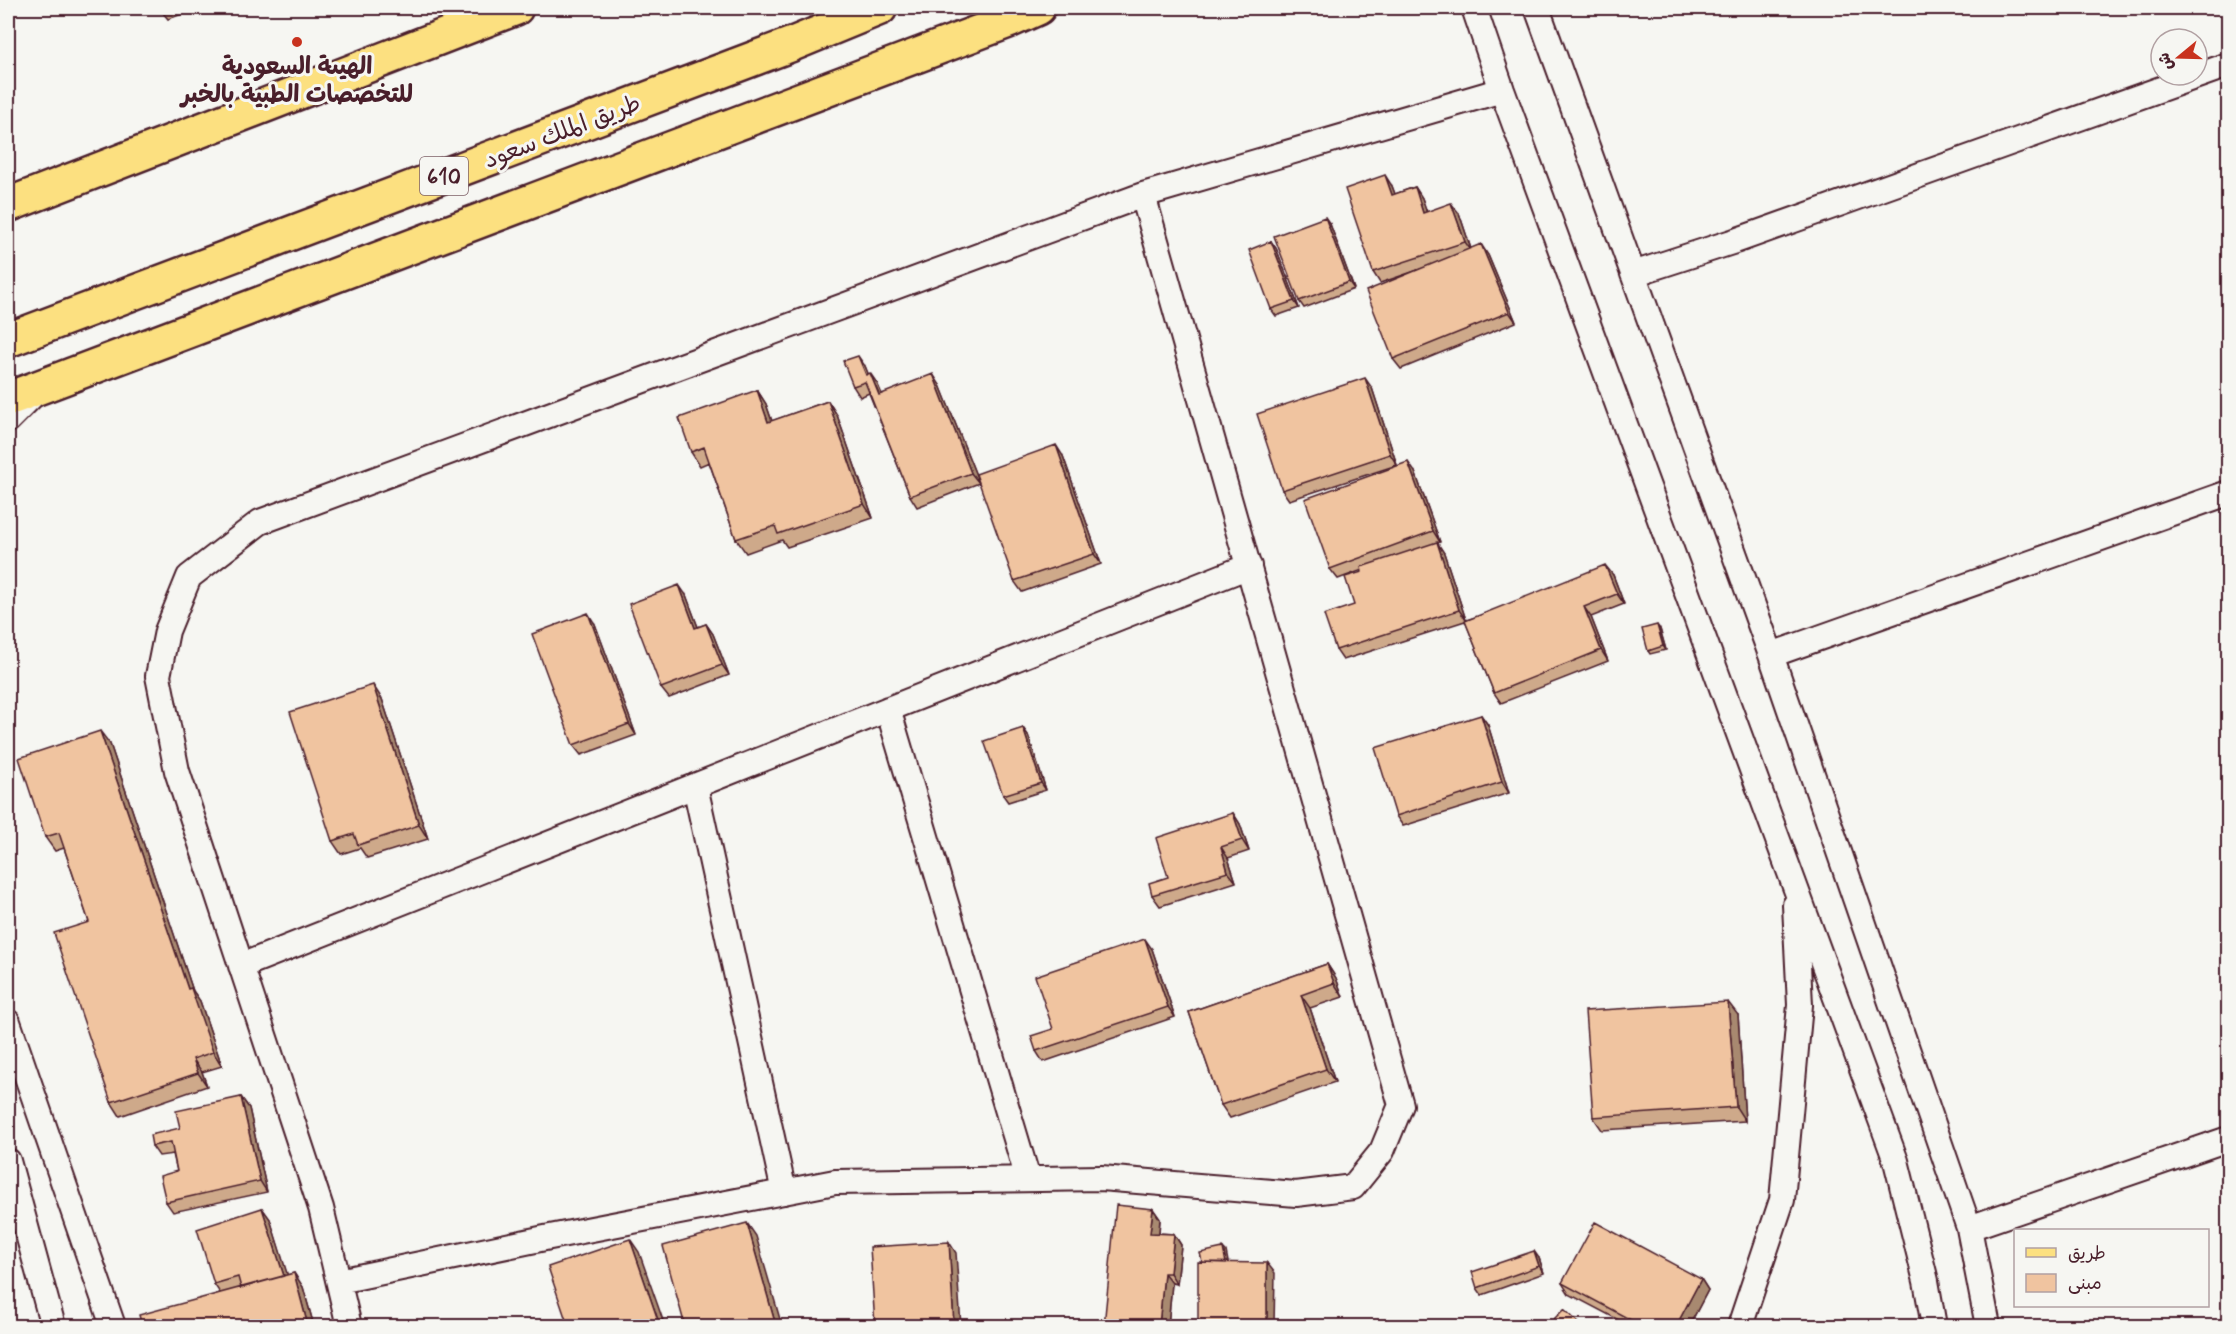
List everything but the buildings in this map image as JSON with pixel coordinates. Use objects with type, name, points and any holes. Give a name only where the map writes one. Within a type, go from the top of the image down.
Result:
[{"type":"main road","points":[[8,205],[516,8]]},
{"type":"main road","name":"طريق الملك سعود","points":[[8,340],[790,45],[880,8]]},
{"type":"main road","points":[[8,399],[1025,14]]},
{"type":"street","points":[[1025,14],[1053,8]]},
{"type":"street","points":[[1474,8],[1502,90],[1896,1161],[1926,1281],[1934,1326]]},
{"type":"street","points":[[1537,8],[1771,655],[1969,1228],[1989,1326]]},
{"type":"street","points":[[1633,274],[1735,242],[2229,65]]},
{"type":"street","points":[[349,1326],[321,1208],[177,771],[158,676],[167,631],[189,577],[260,522],[1143,195],[1502,90]]},
{"type":"street","points":[[339,1281],[835,1182],[1101,1178],[1296,1194],[1353,1187],[1382,1151],[1401,1105],[1143,195]]},
{"type":"street","points":[[8,420],[41,387]]},
{"type":"street","points":[[1771,655],[2229,493]]},
{"type":"street","points":[[241,966],[1249,566]]},
{"type":"street","points":[[888,709],[1028,1179]]},
{"type":"street","points":[[695,786],[784,1192]]},
{"type":"street","points":[[1740,1326],[1782,1200],[1800,1005],[1794,882]]},
{"type":"street","points":[[8,1022],[113,1326]]},
{"type":"street","points":[[1969,1228],[2229,1139]]},
{"type":"street","points":[[8,1161],[53,1326]]},
{"type":"place","name":"الهيىة السعودية للتخصصات الطبية بالخبر","points":[[297,42]]}]
